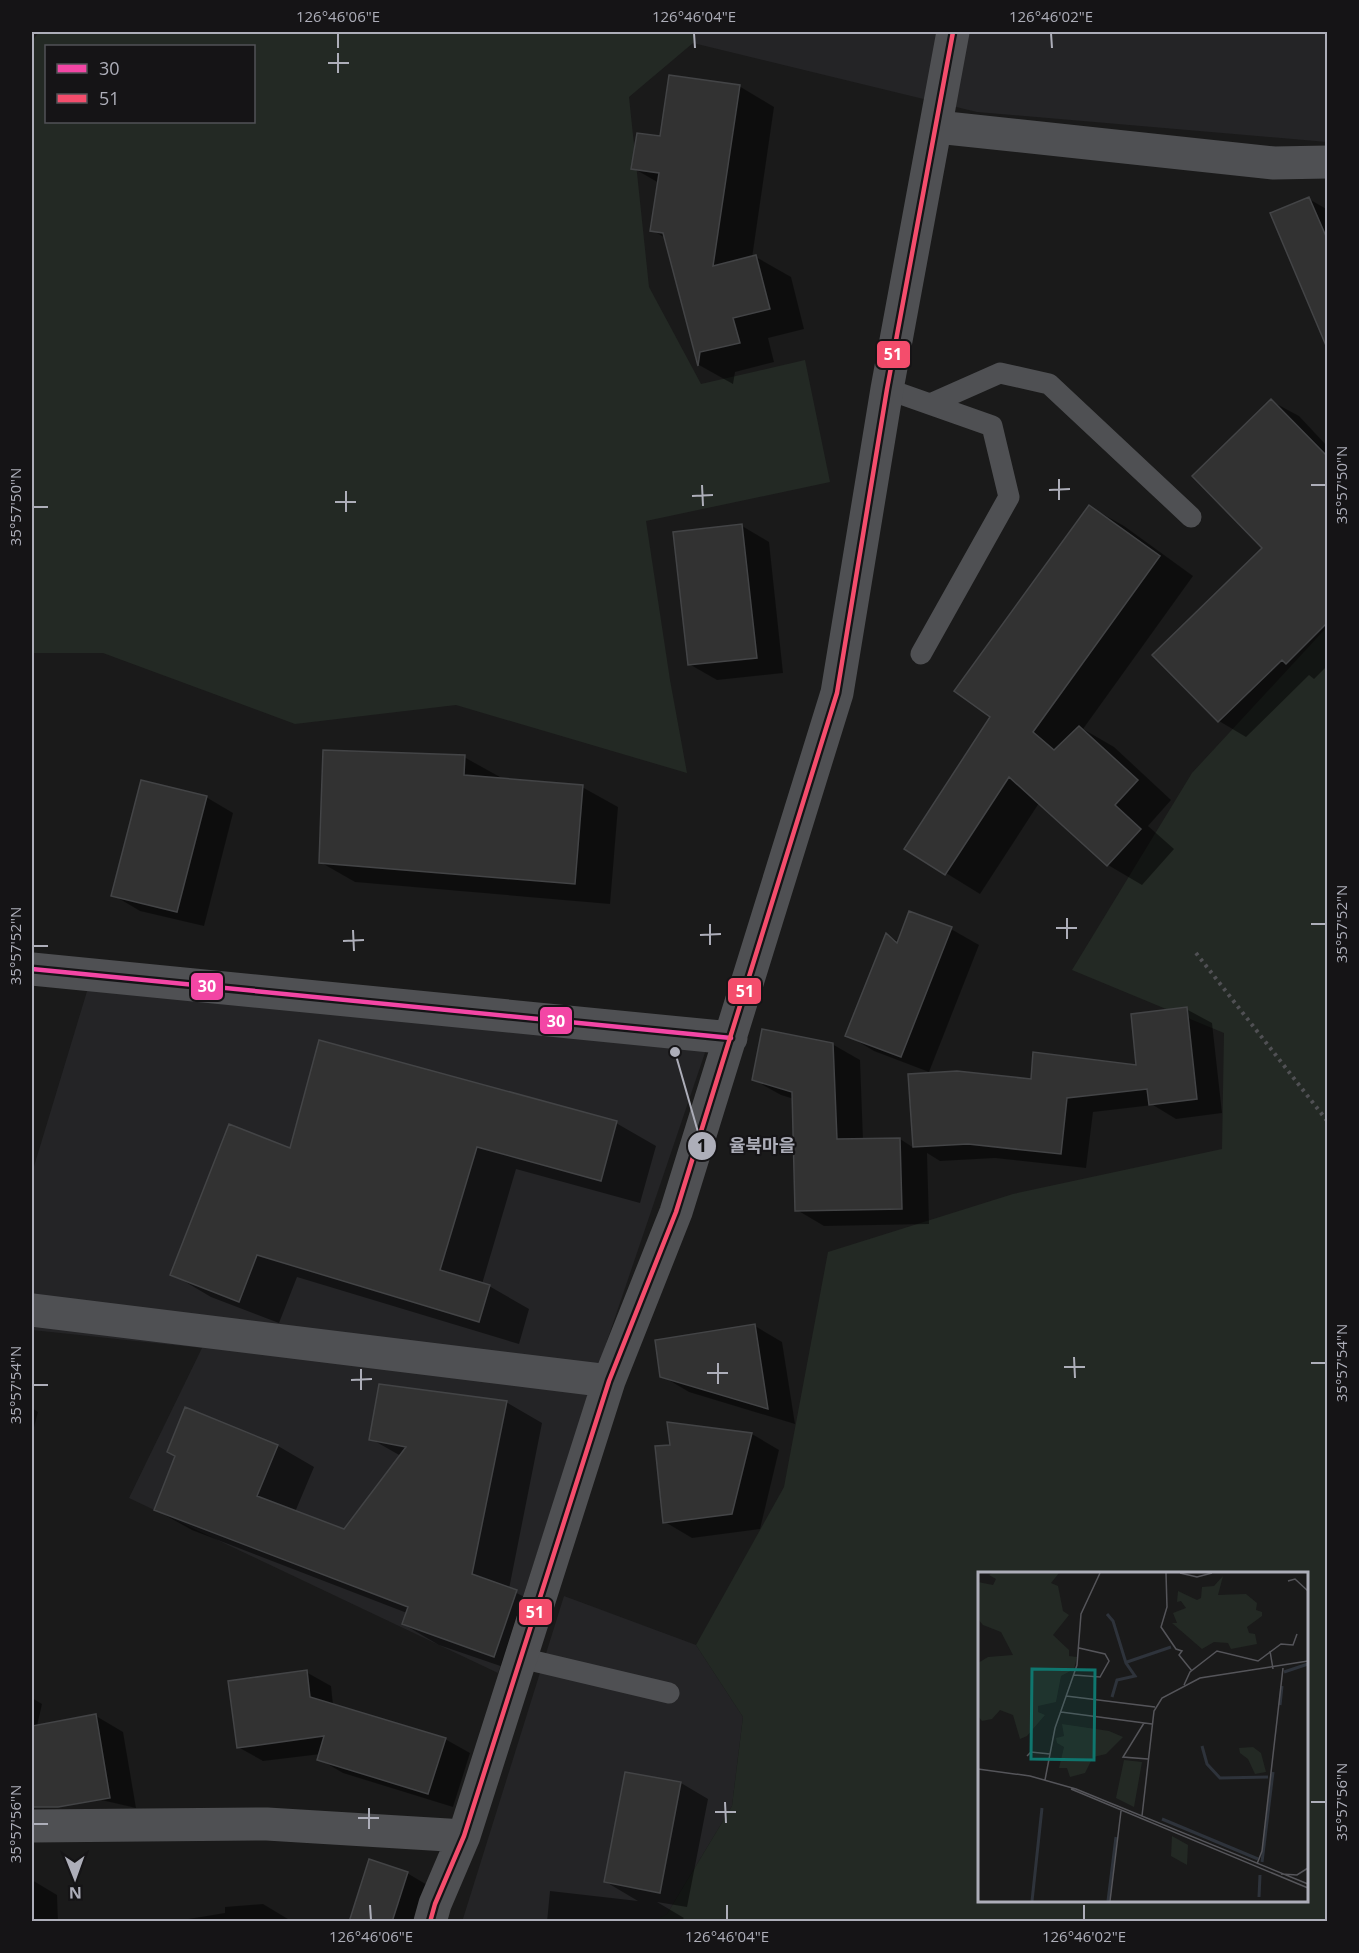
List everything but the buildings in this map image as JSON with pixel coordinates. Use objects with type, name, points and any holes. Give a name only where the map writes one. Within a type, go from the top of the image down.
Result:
[{"type":"street","points":[[430,1922],[435,1904],[464,1836],[609,1382],[676,1212],[837,693],[888,389],[953,32]]},
{"type":"street","points":[[937,127],[1274,163],[1328,162]]},
{"type":"street","points":[[32,969],[731,1038]]},
{"type":"street","points":[[32,1310],[609,1382]]},
{"type":"street","points":[[32,1826],[267,1824],[464,1836]]},
{"type":"lane","points":[[930,404],[1000,373],[1049,384],[1191,517]]},
{"type":"lane","points":[[888,389],[992,426],[1010,497],[921,654]]},
{"type":"lane","points":[[521,1658],[669,1693]]},
{"type":"path","points":[[1196,953],[1328,1122]]},
{"type":"shaded area","points":[[39,32],[695,32],[693,43],[629,97],[649,287],[701,384],[805,360],[830,482],[646,521],[670,680],[687,773],[456,705],[295,724],[103,653],[32,653],[32,41]]},
{"type":"shaded area","points":[[696,32],[1327,32],[1327,142],[977,112],[693,43]]},
{"type":"shaded area","points":[[1327,627],[1327,1921],[653,1922],[667,1914],[732,1806],[743,1717],[696,1645],[784,1487],[828,1252],[1013,1194],[1222,1149],[1224,1033],[1072,970],[1192,773]]},
{"type":"shaded area","points":[[88,988],[711,1035],[589,1394],[498,1673],[129,1498],[202,1348],[32,1330],[32,1173]]},
{"type":"shaded area","points":[[564,1596],[696,1645],[743,1717],[732,1806],[667,1914],[657,1922],[462,1922]]},
{"type":"transit line","name":"51","points":[[430,1922],[435,1904],[464,1836],[609,1381],[676,1212],[837,693],[887,389],[953,32]]},
{"type":"transit line","name":"30","points":[[32,969],[731,1038]]},
{"type":"place","name":"율북마을","points":[[675,1052]]}]
